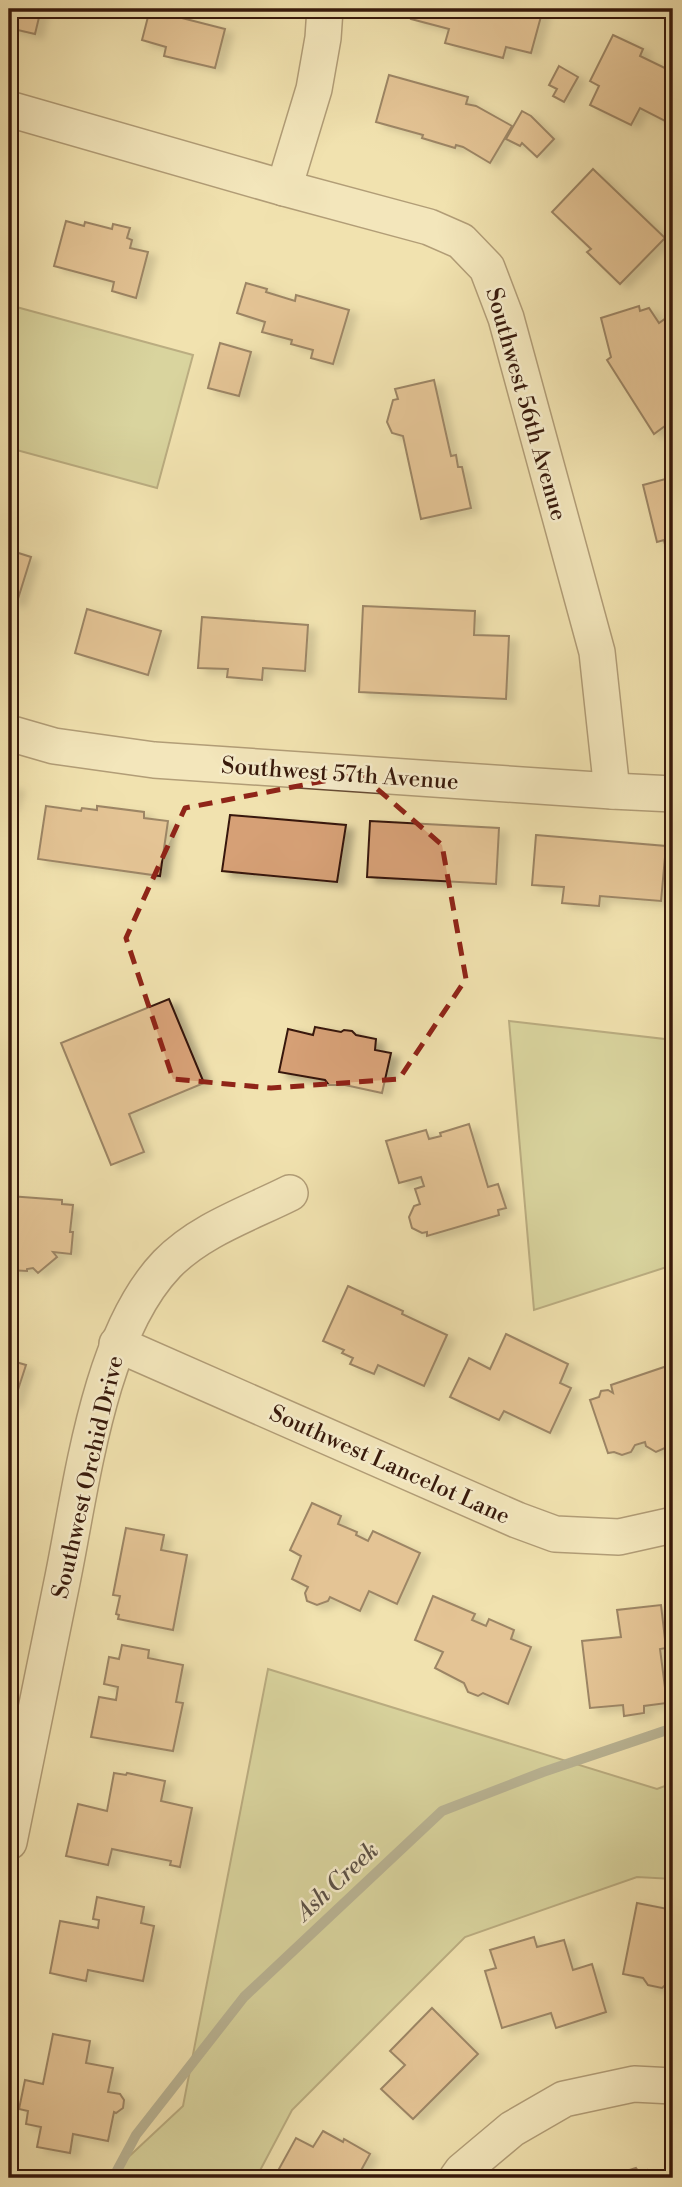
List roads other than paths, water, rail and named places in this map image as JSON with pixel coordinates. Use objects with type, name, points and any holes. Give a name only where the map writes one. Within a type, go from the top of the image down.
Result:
[{"type":"street","points":[[284,188],[314,89],[325,9]]},
{"type":"street","name":"Southwest 56th Avenue","points":[[9,109],[429,227],[461,241],[486,268],[506,318],[597,652],[612,792]]},
{"type":"street","name":"Southwest 57th Avenue","points":[[9,733],[54,746],[154,760],[673,794]]},
{"type":"street","name":"Southwest Orchid Drive","points":[[9,1842],[95,1418],[117,1344],[143,1297],[166,1265],[195,1240],[290,1194]]},
{"type":"street","name":"Southwest Lancelot Lane","points":[[117,1344],[517,1520],[555,1534],[619,1537],[673,1525]]},
{"type":"street","points":[[457,2178],[512,2129],[564,2099],[634,2084],[673,2086]]},
{"type":"waterway","name":"Ash Creek","points":[[113,2178],[136,2135],[244,1997],[442,1811],[543,1772],[673,1728]]}]
